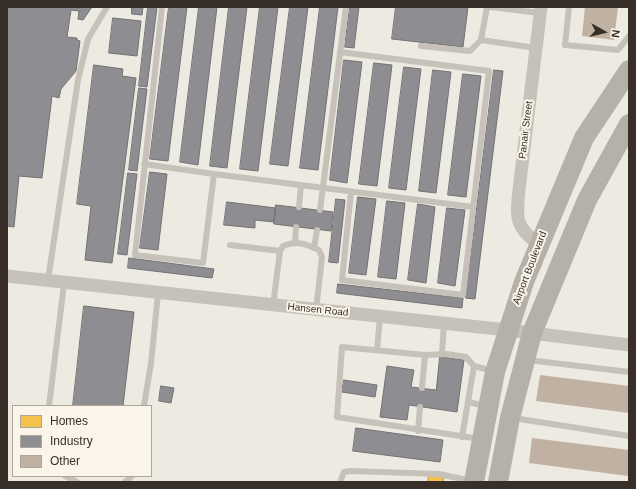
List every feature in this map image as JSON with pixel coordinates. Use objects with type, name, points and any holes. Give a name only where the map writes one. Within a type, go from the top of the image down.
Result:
[{"type":"main road","name":"Airport Boulevard","points":[[476,482],[472,438],[488,406],[495,372],[507,330],[524,282],[584,138],[629,70]]},
{"type":"main road","points":[[498,482],[510,418],[532,333],[587,200],[629,124]]},
{"type":"main road","points":[[576,158],[603,170]]},
{"type":"street","name":"Panair Street","points":[[539,244],[525,233],[517,220],[541,10]]},
{"type":"street","name":"Hansen Road","points":[[7,276],[64,284],[507,330],[629,345]]},
{"type":"lane","points":[[48,282],[78,80],[88,39],[108,7]]},
{"type":"lane","points":[[162,7],[135,255],[203,262],[214,174]]},
{"type":"lane","points":[[320,210],[346,7]]},
{"type":"lane","points":[[421,46],[470,51],[482,40],[488,7],[541,10]]},
{"type":"lane","points":[[569,7],[565,44],[618,50],[629,36]]},
{"type":"lane","points":[[482,40],[536,48]]},
{"type":"lane","points":[[340,52],[489,71],[463,295],[342,280],[351,192]]},
{"type":"lane","points":[[144,164],[301,186],[473,207]]},
{"type":"lane","points":[[299,207],[301,186]]},
{"type":"lane","points":[[295,243],[296,227]]},
{"type":"lane","points":[[314,248],[317,230]]},
{"type":"lane","points":[[272,306],[280,251],[283,246],[295,243],[306,244],[319,250],[322,257],[316,310]]},
{"type":"lane","points":[[230,245],[280,251]]},
{"type":"lane","points":[[49,405],[64,284]]},
{"type":"lane","points":[[144,405],[151,363],[158,294]]},
{"type":"lane","points":[[377,350],[380,317]]},
{"type":"lane","points":[[442,354],[444,324]]},
{"type":"lane","points":[[474,366],[468,402],[472,438],[418,431],[337,417],[342,347],[425,355],[442,354],[466,357],[474,366],[495,372]]},
{"type":"lane","points":[[422,388],[425,355]]},
{"type":"lane","points":[[524,360],[629,372]]},
{"type":"lane","points":[[468,402],[488,406]]},
{"type":"lane","points":[[418,431],[420,407]]},
{"type":"lane","points":[[510,418],[629,436]]},
{"type":"lane","points":[[340,482],[344,472],[351,471],[439,474],[476,482]]},
{"type":"lane","points":[[67,477],[77,482]]},
{"type":"building: Homes","points":[[429,475],[444,477],[443,482],[428,482]]},
{"type":"building: Industry","points":[[7,7],[92,7],[83,20],[78,19],[79,11],[71,10],[67,37],[77,38],[77,40],[80,41],[76,71],[61,89],[59,98],[52,96],[42,178],[19,176],[14,227],[7,226]]},
{"type":"building: Industry","points":[[132,7],[143,7],[142,15],[132,14]]},
{"type":"building: Industry","points":[[148,7],[157,7],[147,87],[139,86]]},
{"type":"building: Industry","points":[[169,7],[187,7],[168,161],[150,159]]},
{"type":"building: Industry","points":[[199,7],[217,7],[198,165],[180,162]]},
{"type":"building: Industry","points":[[229,7],[247,7],[227,168],[210,166]]},
{"type":"building: Industry","points":[[260,7],[278,7],[258,171],[240,169]]},
{"type":"building: Industry","points":[[290,7],[308,7],[288,166],[270,164]]},
{"type":"building: Industry","points":[[320,7],[338,7],[318,170],[300,168]]},
{"type":"building: Industry","points":[[350,7],[359,7],[354,48],[345,47]]},
{"type":"building: Industry","points":[[396,7],[468,7],[463,47],[392,39]]},
{"type":"building: Industry","points":[[113,18],[141,21],[137,56],[109,53]]},
{"type":"building: Industry","points":[[344,60],[362,62],[347,183],[330,180]]},
{"type":"building: Industry","points":[[374,63],[392,65],[377,186],[359,184]]},
{"type":"building: Industry","points":[[94,65],[123,69],[122,76],[136,78],[112,263],[85,260],[91,206],[77,204]]},
{"type":"building: Industry","points":[[404,67],[421,69],[406,190],[389,188]]},
{"type":"building: Industry","points":[[433,70],[451,72],[436,193],[419,191]]},
{"type":"building: Industry","points":[[494,70],[503,71],[475,299],[466,298]]},
{"type":"building: Industry","points":[[463,74],[481,76],[466,197],[448,195]]},
{"type":"building: Industry","points":[[139,88],[147,89],[137,171],[129,170]]},
{"type":"building: Industry","points":[[150,172],[167,174],[158,250],[140,248]]},
{"type":"building: Industry","points":[[128,173],[137,174],[127,255],[118,254]]},
{"type":"building: Industry","points":[[358,197],[376,199],[366,275],[349,273]]},
{"type":"building: Industry","points":[[336,199],[345,200],[338,263],[329,262]]},
{"type":"building: Industry","points":[[387,201],[405,203],[396,279],[378,277]]},
{"type":"building: Industry","points":[[227,202],[276,208],[274,222],[255,220],[255,228],[224,225]]},
{"type":"building: Industry","points":[[418,204],[435,207],[426,283],[408,280]]},
{"type":"building: Industry","points":[[276,205],[333,212],[331,231],[274,224]]},
{"type":"building: Industry","points":[[447,208],[465,210],[455,286],[438,283]]},
{"type":"building: Industry","points":[[129,258],[214,269],[212,278],[128,268]]},
{"type":"building: Industry","points":[[338,284],[463,298],[462,308],[337,293]]},
{"type":"building: Industry","points":[[84,306],[134,312],[123,405],[73,405]]},
{"type":"building: Industry","points":[[440,357],[464,360],[457,412],[409,405],[407,420],[380,417],[387,366],[414,370],[411,387],[436,390]]},
{"type":"building: Industry","points":[[344,380],[377,385],[375,397],[342,392]]},
{"type":"building: Industry","points":[[161,386],[174,388],[171,403],[159,401]]},
{"type":"building: Industry","points":[[356,428],[443,440],[440,462],[353,451]]},
{"type":"building: Other","points":[[585,7],[618,7],[614,40],[582,36]]},
{"type":"building: Other","points":[[540,375],[629,386],[629,413],[536,401]]},
{"type":"building: Other","points":[[532,438],[629,450],[628,476],[529,463]]}]
